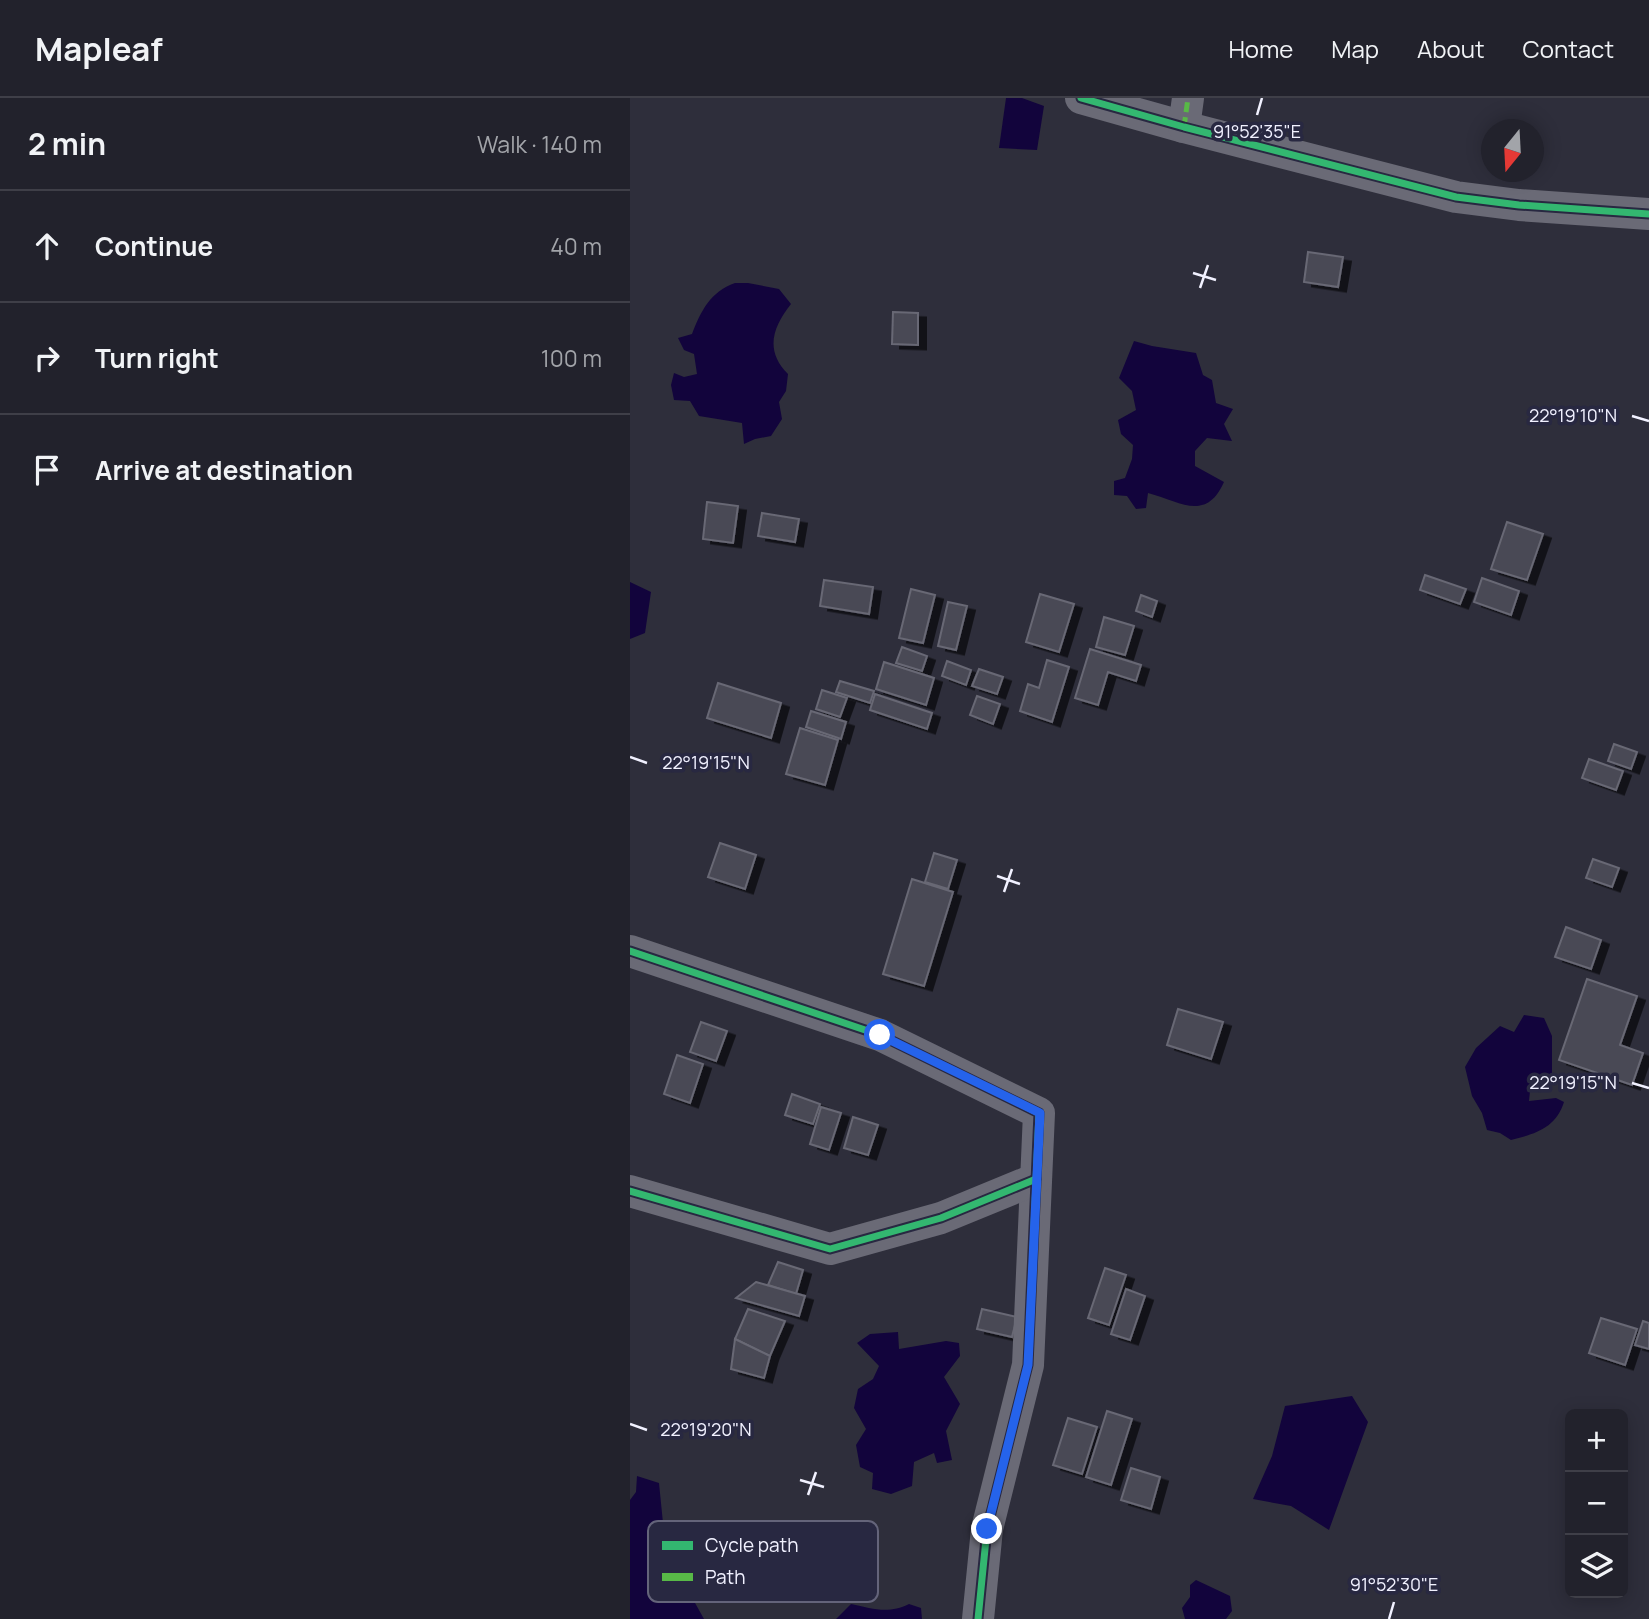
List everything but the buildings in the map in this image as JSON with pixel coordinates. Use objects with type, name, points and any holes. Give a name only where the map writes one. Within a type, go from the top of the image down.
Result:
[{"type":"street","points":[[1081,98],[1186,113],[1456,197],[1519,205],[1649,214]]},
{"type":"street","points":[[630,951],[880,1035],[1040,1113],[1028,1365],[987,1529],[978,1619]]},
{"type":"street","points":[[630,1192],[830,1250],[941,1219],[1036,1179]]},
{"type":"shaded area","points":[[1006,98],[1022,98],[1044,106],[1037,150],[999,148]]},
{"type":"shaded area","points":[[735,283],[779,289],[791,304],[779,322],[774,339],[776,357],[788,374],[786,391],[779,402],[782,419],[771,436],[744,444],[742,423],[699,416],[690,401],[674,400],[671,385],[674,373],[684,377],[697,374],[694,354],[684,350],[678,338],[692,334],[713,297]]},
{"type":"shaded area","points":[[1134,341],[1196,353],[1203,375],[1212,380],[1216,403],[1233,409],[1224,424],[1232,441],[1207,438],[1195,451],[1195,466],[1224,482],[1209,502],[1192,506],[1148,493],[1146,508],[1136,509],[1127,496],[1114,495],[1114,481],[1125,478],[1132,459],[1133,445],[1121,434],[1118,420],[1136,410],[1132,391],[1119,378]]},
{"type":"shaded area","points":[[630,582],[651,592],[645,633],[630,639]]},
{"type":"shaded area","points":[[1524,1015],[1544,1018],[1552,1036],[1552,1076],[1530,1091],[1529,1101],[1556,1098],[1564,1102],[1550,1124],[1511,1140],[1500,1133],[1487,1130],[1482,1113],[1472,1096],[1465,1067],[1476,1048],[1500,1026],[1514,1032]]},
{"type":"shaded area","points":[[898,1332],[899,1349],[946,1341],[959,1343],[960,1356],[944,1377],[960,1404],[946,1431],[952,1460],[937,1463],[934,1453],[914,1462],[912,1486],[891,1494],[872,1489],[873,1473],[860,1467],[856,1445],[866,1429],[854,1408],[858,1389],[873,1379],[879,1366],[857,1343],[870,1334]]},
{"type":"shaded area","points":[[1352,1396],[1368,1422],[1329,1530],[1291,1506],[1253,1499],[1272,1456],[1285,1406]]},
{"type":"shaded area","points":[[637,1476],[659,1483],[663,1521],[648,1521],[648,1602],[694,1602],[704,1619],[630,1619],[630,1500],[636,1492]]},
{"type":"shaded area","points":[[1196,1580],[1230,1596],[1232,1611],[1226,1619],[1185,1619],[1182,1608],[1190,1597],[1190,1585]]},
{"type":"shaded area","points":[[851,1604],[888,1610],[909,1604],[921,1608],[922,1619],[836,1619]]},
{"type":"marked path","points":[[1184,127],[1188,98]]},
{"type":"cycle path","points":[[1081,98],[1456,197],[1519,205],[1649,214]]},
{"type":"cycle path","points":[[630,951],[880,1035],[1039,1113],[1028,1365],[987,1529],[978,1619]]},
{"type":"cycle path","points":[[630,1191],[830,1249],[941,1218],[1036,1179]]},
{"type":"route","points":[[880,1035],[1040,1113],[1028,1365],[987,1529]]}]
